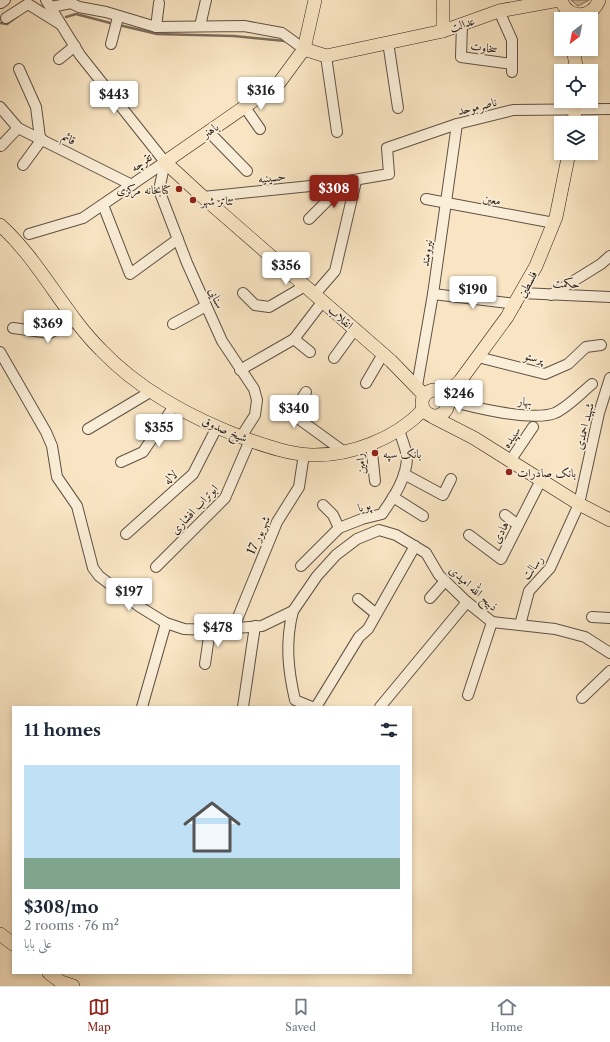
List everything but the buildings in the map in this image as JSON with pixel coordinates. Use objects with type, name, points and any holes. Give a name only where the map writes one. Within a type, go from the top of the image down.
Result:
[{"type":"main road","name":"باهنر","points":[[165,162],[279,83],[304,49],[315,0]]},
{"type":"main road","points":[[442,0],[443,31]]},
{"type":"main road","points":[[590,12],[599,0]]},
{"type":"main road","name":"عدالت","points":[[326,56],[443,31],[499,11],[563,7]]},
{"type":"main road","points":[[304,49],[326,56]]},
{"type":"main road","name":"فلسطین","points":[[428,413],[441,415],[447,401],[460,381],[519,298],[536,266],[554,224],[568,160]]},
{"type":"main road","name":"انقلاب","points":[[165,162],[203,197],[355,329],[421,390]]},
{"type":"main road","name":"شیخ صدوق","points":[[0,225],[30,259],[76,320],[110,359],[128,376],[150,392],[174,406],[217,427],[271,447],[312,455],[343,452],[371,444],[428,413]]},
{"type":"main road","points":[[474,438],[447,401],[435,390],[421,390],[421,402],[428,413],[474,438],[579,504],[610,520]]},
{"type":"main road","points":[[0,934],[12,943]]},
{"type":"main road","points":[[50,974],[61,982],[73,986]]},
{"type":"street","points":[[200,26],[206,0]]},
{"type":"street","points":[[49,3],[79,4],[118,17],[156,27],[244,26],[282,33],[304,49]]},
{"type":"street","points":[[49,3],[80,55],[165,162]]},
{"type":"street","points":[[156,27],[159,3]]},
{"type":"street","points":[[6,18],[28,4],[62,25]]},
{"type":"street","name":"سخاوت","points":[[462,24],[461,57],[512,68],[512,40],[499,11]]},
{"type":"street","points":[[111,44],[118,17]]},
{"type":"street","points":[[388,42],[398,108]]},
{"type":"street","points":[[59,58],[74,46]]},
{"type":"street","points":[[326,56],[337,132]]},
{"type":"street","points":[[19,69],[36,107],[41,139],[23,165]]},
{"type":"street","points":[[244,106],[260,129]]},
{"type":"street","name":"قائم","points":[[0,107],[18,128],[132,184]]},
{"type":"street","name":"ناصرموحد","points":[[387,148],[457,124],[513,110],[554,107]]},
{"type":"street","name":"ناصرموحد","points":[[596,108],[610,110]]},
{"type":"street","name":"نیرومند","points":[[421,390],[457,124]]},
{"type":"street","points":[[1,146],[18,128]]},
{"type":"street","points":[[208,131],[247,170]]},
{"type":"street","name":"حسینیه","points":[[203,197],[356,181],[389,174],[387,148]]},
{"type":"street","name":"تقرچه","points":[[132,184],[165,162]]},
{"type":"street","name":"سنایی","points":[[165,162],[159,190],[178,239],[222,341],[254,389],[257,400],[255,415],[245,438]]},
{"type":"street","points":[[240,370],[294,339],[314,294],[335,271],[356,181]]},
{"type":"street","points":[[29,234],[83,218],[132,184]]},
{"type":"street","points":[[310,219],[327,201],[330,184]]},
{"type":"street","name":"معین","points":[[426,199],[554,224]]},
{"type":"street","points":[[103,204],[130,274],[178,239]]},
{"type":"street","points":[[551,295],[601,264],[610,256]]},
{"type":"street","points":[[243,293],[255,306],[269,307],[314,294]]},
{"type":"street","name":"حکمت","points":[[433,294],[519,298],[551,295],[610,297]]},
{"type":"street","points":[[173,324],[206,306]]},
{"type":"street","points":[[13,328],[50,333],[76,320]]},
{"type":"street","points":[[334,358],[355,329]]},
{"type":"street","points":[[294,339],[310,352]]},
{"type":"street","name":"پرستو","points":[[478,357],[546,374],[568,364],[586,347],[601,345]]},
{"type":"street","points":[[0,352],[46,432],[52,446],[56,477],[77,506],[93,568],[99,576],[140,607],[166,624],[184,629],[210,630],[262,626],[293,611]]},
{"type":"street","points":[[366,383],[383,354]]},
{"type":"street","name":"شهید احمدی","points":[[579,504],[599,412],[610,382]]},
{"type":"street","name":"بهار","points":[[447,401],[466,406],[541,416],[555,412],[567,405],[592,384]]},
{"type":"street","points":[[88,429],[150,392]]},
{"type":"street","points":[[306,392],[292,414],[343,452]]},
{"type":"street","points":[[121,462],[143,452],[174,406]]},
{"type":"street","name":"لاله","points":[[126,534],[193,474],[217,427]]},
{"type":"street","name":"سپیده","points":[[510,461],[533,427]]},
{"type":"street","name":"پویا","points":[[301,566],[339,528],[362,519],[382,514],[393,498],[404,474],[407,456],[399,429]]},
{"type":"street","name":"ابوتراب افشاری","points":[[156,567],[225,498],[245,438]]},
{"type":"street","name":"رامین","points":[[371,444],[375,481]]},
{"type":"street","name":"17 شهریور","points":[[234,627],[277,522],[299,487],[304,454]]},
{"type":"street","points":[[404,474],[443,495],[451,479]]},
{"type":"street","name":"هادی","points":[[469,535],[501,559],[541,480]]},
{"type":"street","points":[[393,498],[423,516]]},
{"type":"street","name":"رسالت","points":[[520,625],[529,591],[550,568],[579,504]]},
{"type":"street","points":[[323,505],[333,515],[339,528]]},
{"type":"street","points":[[505,515],[518,525]]},
{"type":"street","name":"ذبیح الله امیدی","points":[[293,611],[317,576],[336,555],[357,539],[379,530],[396,535],[426,553],[439,575],[467,602],[492,622],[555,629],[585,637],[610,653]]},
{"type":"street","points":[[317,706],[359,637],[368,629],[375,613],[415,546]]},
{"type":"street","points":[[430,598],[445,581]]},
{"type":"street","points":[[358,599],[375,613]]},
{"type":"street","points":[[381,706],[467,602]]},
{"type":"street","points":[[293,611],[288,630],[288,671],[294,704],[306,706]]},
{"type":"street","points":[[592,617],[610,618]]},
{"type":"street","points":[[468,695],[492,622]]},
{"type":"street","points":[[142,706],[166,624]]},
{"type":"street","points":[[243,706],[255,626]]},
{"type":"street","points":[[205,664],[210,630]]},
{"type":"street","points":[[582,698],[610,671]]},
{"type":"shaded area","points":[[571,0],[589,0],[578,6]]},
{"type":"waterway","points":[[66,17],[76,14],[114,24]]},
{"type":"waterway","points":[[0,23],[7,24],[18,16]]},
{"type":"waterway","points":[[119,25],[157,34],[234,36],[285,41]]},
{"type":"place","name":"کتابخانه مرکزی","points":[[179,189]]},
{"type":"place","name":"تئاتر شهر","points":[[193,200]]},
{"type":"place","name":"بانک سپه","points":[[375,453]]},
{"type":"place","name":"بانک صادرات","points":[[509,472]]}]
